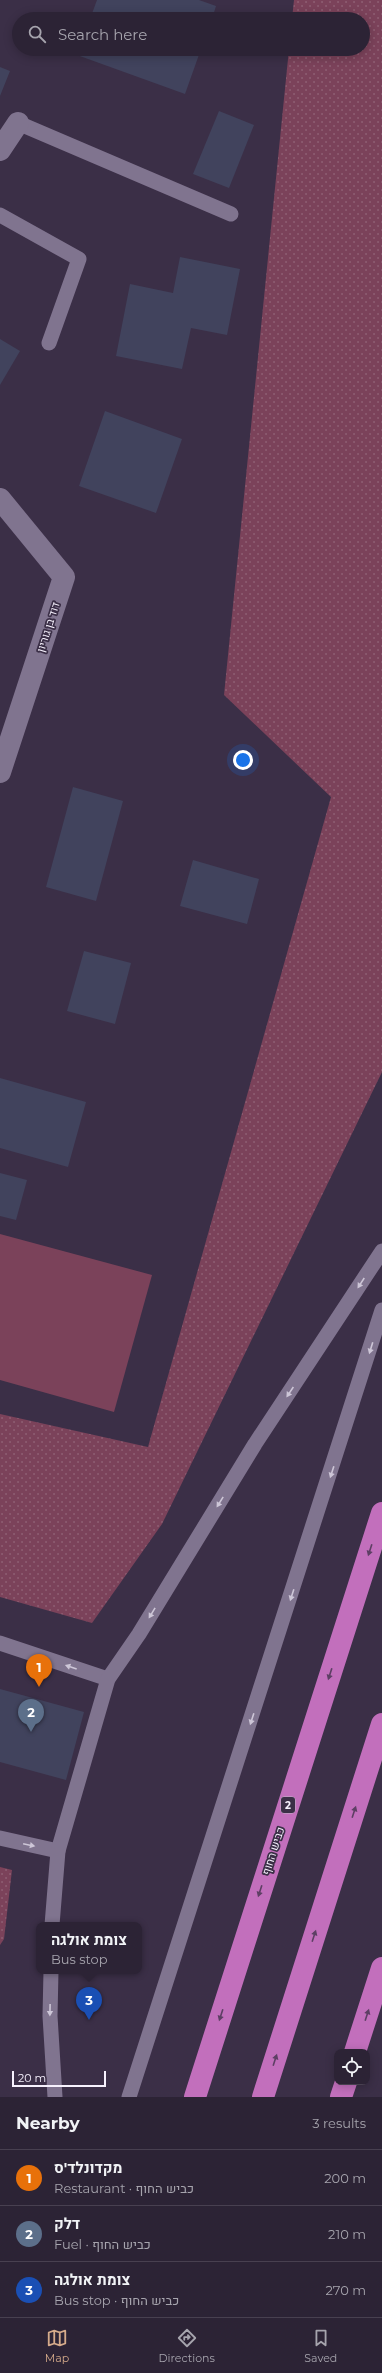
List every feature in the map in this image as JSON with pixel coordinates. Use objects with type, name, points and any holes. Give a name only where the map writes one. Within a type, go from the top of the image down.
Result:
[{"type":"highway","name":"כביש החוף","points":[[195,2097],[382,1513]]},
{"type":"highway","points":[[263,2097],[382,1724]]},
{"type":"highway","points":[[356,2049],[382,1968]]},
{"type":"highway","points":[[341,2097],[345,2085]]},
{"type":"street","points":[[0,150],[18,123]]},
{"type":"street","name":"דוד בן גוריון","points":[[0,499],[64,577],[0,772]]},
{"type":"lane","points":[[18,123],[231,214]]},
{"type":"lane","points":[[0,215],[79,259],[49,343]]},
{"type":"lane","points":[[52,1922],[58,1851],[108,1679],[139,1634],[255,1444],[382,1251]]},
{"type":"lane","points":[[129,2097],[382,1310]]},
{"type":"lane","points":[[0,1643],[108,1679]]},
{"type":"lane","points":[[0,1838],[58,1851]]},
{"type":"lane","points":[[51,1974],[50,2016],[55,2097]]},
{"type":"shaded area","points":[[294,0],[382,0],[382,1072],[162,1524],[92,1623],[0,1597],[0,1414],[148,1447],[331,797],[224,695],[288,56],[370,56],[370,12],[293,12]]},
{"type":"shaded area","points":[[0,1234],[152,1275],[114,1412],[0,1380]]},
{"type":"shaded area","points":[[0,1867],[12,1870],[4,1939],[0,1945]]},
{"type":"building","points":[[97,0],[199,0],[216,6],[214,12],[93,12]]},
{"type":"building","points":[[80,56],[199,56],[185,94]]},
{"type":"building","points":[[0,67],[10,71],[0,96]]},
{"type":"building","points":[[219,111],[254,125],[229,188],[193,174]]},
{"type":"building","points":[[180,257],[240,269],[227,335],[191,328],[182,369],[116,356],[130,284],[173,293]]},
{"type":"building","points":[[0,339],[20,351],[0,385]]},
{"type":"building","points":[[105,411],[182,439],[156,513],[79,486]]},
{"type":"building","points":[[73,787],[123,801],[96,901],[46,887]]},
{"type":"building","points":[[193,860],[259,879],[247,924],[180,906]]},
{"type":"building","points":[[84,951],[131,963],[115,1024],[67,1011]]},
{"type":"building","points":[[0,1078],[86,1102],[68,1167],[0,1148]]},
{"type":"building","points":[[0,1173],[27,1180],[16,1220],[0,1216]]},
{"type":"building","points":[[0,1689],[84,1712],[66,1780],[0,1762]]},
{"type":"place","name":"מקדונלד'ס","points":[[39,1687]]},
{"type":"place","name":"דלק","points":[[31,1732]]},
{"type":"place","name":"צומת אולגה","points":[[89,2020]]}]
